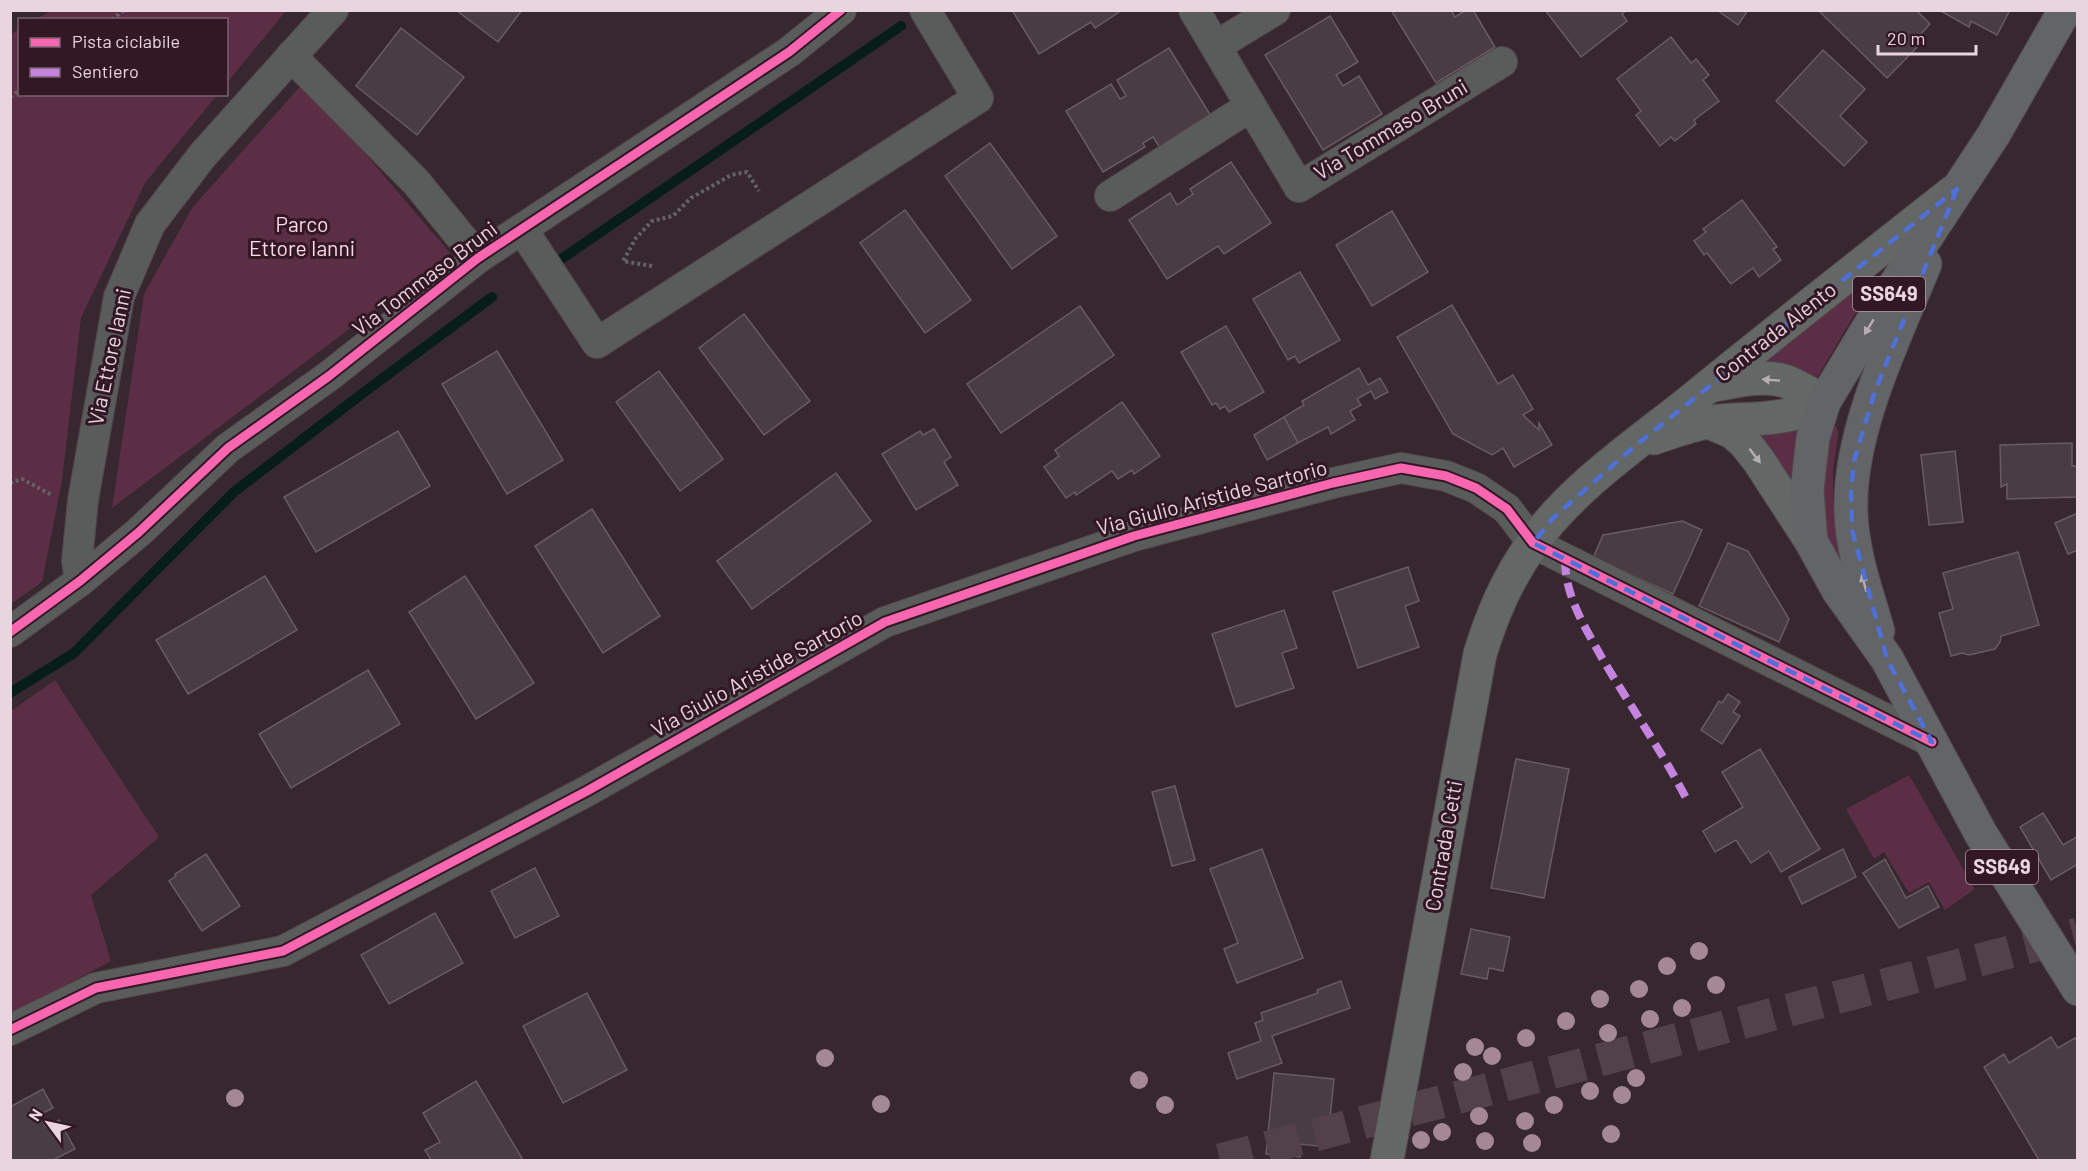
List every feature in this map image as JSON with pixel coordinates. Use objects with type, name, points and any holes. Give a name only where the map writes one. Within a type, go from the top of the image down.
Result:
[{"type":"main road","name":"SS649","points":[[2064,10],[1994,134],[1887,297],[1824,402],[1813,438],[1807,490],[1811,541],[1838,590],[1887,659],[1981,834],[2074,974]]},
{"type":"main road","name":"SS649","points":[[1854,461],[1886,362],[1957,189]]},
{"type":"main road","name":"Contrada Alento","points":[[1533,543],[1578,493],[1957,189]]},
{"type":"main road","name":"SS649","points":[[1824,402],[1857,385],[1886,362]]},
{"type":"main road","name":"Contrada Alento","points":[[1708,387],[1745,380],[1777,380],[1799,387],[1824,402]]},
{"type":"main road","name":"SS649","points":[[1824,402],[1836,414],[1851,440],[1854,461],[1852,530],[1863,580],[1887,659]]},
{"type":"main road","name":"Contrada Alento","points":[[1636,445],[1689,426],[1798,414],[1824,402]]},
{"type":"main road","points":[[1709,422],[1732,432],[1745,443],[1760,461],[1811,541]]},
{"type":"main road","name":"Contrada Cetti","points":[[1387,1161],[1480,654],[1501,594],[1533,543]]},
{"type":"street","name":"Via Ettore Ianni","points":[[80,580],[77,561],[83,500],[119,297],[150,224],[202,156],[333,10]]},
{"type":"street","name":"Via Tommaso Bruni","points":[[80,580],[139,532],[228,448],[329,376],[478,258],[789,52],[841,10]]},
{"type":"street","points":[[522,229],[597,343],[978,98],[925,10]]},
{"type":"street","name":"Via Tommaso Bruni","points":[[1194,10],[1299,186],[1502,62]]},
{"type":"street","points":[[1216,46],[1275,10]]},
{"type":"street","points":[[291,56],[416,182],[478,258]]},
{"type":"street","points":[[1110,196],[1251,106]]},
{"type":"street","name":"Via Giulio Aristide Sartorio","points":[[10,1030],[96,988],[282,951],[586,791],[885,622],[1134,536],[1333,483],[1401,468],[1446,476],[1476,488],[1508,509],[1533,543]]},
{"type":"street","points":[[1533,543],[1932,742]]},
{"type":"street","points":[[10,632],[80,580]]},
{"type":"path","points":[[652,266],[623,261],[636,238],[652,221],[673,216],[691,198],[731,175],[747,172],[759,191]]},
{"type":"path","points":[[10,483],[22,479],[56,496]]},
{"type":"highlighted area","points":[[1957,189],[1875,391],[1854,461],[1851,492],[1852,530],[1887,659],[1932,742],[1533,543],[1554,517],[1636,445]]},
{"type":"green space","points":[[51,10],[286,11],[228,82],[228,18],[38,18]]},
{"type":"green space","points":[[18,30],[18,96],[216,96],[145,183],[81,318],[62,481],[42,582],[11,604],[10,35]]},
{"type":"green space","name":"Parco Ettore Ianni","points":[[304,82],[450,253],[112,508],[144,294],[192,208]]},
{"type":"green space","points":[[1868,278],[1872,285],[1815,381],[1742,367]]},
{"type":"green space","points":[[1833,421],[1838,430],[1833,469],[1833,497],[1840,558],[1828,548],[1818,482]]},
{"type":"green space","points":[[1804,426],[1795,485],[1748,431]]},
{"type":"green space","points":[[55,680],[159,837],[91,895],[111,961],[11,1014],[11,711]]},
{"type":"green space","points":[[1909,775],[1975,889],[1945,910],[1929,882],[1909,893],[1884,852],[1874,859],[1846,809]]},
{"type":"building","points":[[456,10],[522,10],[498,42]]},
{"type":"building","points":[[1012,10],[1122,10],[1095,28],[1091,22],[1039,54]]},
{"type":"building","points":[[1391,10],[1451,10],[1455,17],[1466,10],[1473,10],[1495,47],[1436,83]]},
{"type":"building","points":[[1545,10],[1627,10],[1622,14],[1627,21],[1581,57]]},
{"type":"building","points":[[1717,10],[1748,10],[1738,25]]},
{"type":"building","points":[[1818,10],[1916,10],[1930,24],[1919,36],[1924,40],[1887,78]]},
{"type":"building","points":[[1939,10],[2010,10],[1997,35],[1971,21],[1969,27]]},
{"type":"building","points":[[1330,16],[1358,62],[1336,75],[1343,86],[1359,76],[1382,114],[1323,150],[1265,55]]},
{"type":"building","points":[[401,28],[464,77],[417,135],[356,86]]},
{"type":"building","points":[[1671,37],[1691,63],[1696,59],[1709,75],[1703,80],[1719,101],[1694,120],[1696,124],[1675,141],[1671,137],[1660,146],[1636,115],[1641,111],[1617,79]]},
{"type":"building","points":[[1169,48],[1211,116],[1160,148],[1153,137],[1143,143],[1145,147],[1103,172],[1066,111],[1111,84],[1120,99],[1126,96],[1117,80]]},
{"type":"building","points":[[1823,50],[1865,89],[1840,116],[1867,142],[1844,166],[1776,101]]},
{"type":"building","points":[[990,143],[1057,236],[1012,269],[945,176]]},
{"type":"building","points":[[1231,162],[1271,223],[1224,254],[1218,246],[1167,279],[1129,220],[1170,193],[1177,205],[1193,194],[1190,189]]},
{"type":"building","points":[[1742,200],[1777,247],[1773,249],[1781,260],[1759,277],[1753,268],[1731,284],[1707,253],[1704,255],[1694,241],[1706,232],[1703,229]]},
{"type":"building","points":[[905,210],[971,300],[925,333],[860,243]]},
{"type":"building","points":[[1392,211],[1428,272],[1372,306],[1336,245]]},
{"type":"building","points":[[1300,272],[1340,340],[1299,363],[1295,356],[1288,360],[1253,299]]},
{"type":"building","points":[[1452,305],[1498,384],[1513,375],[1533,409],[1523,415],[1539,430],[1539,423],[1552,445],[1514,467],[1503,448],[1492,455],[1453,434],[1397,337]]},
{"type":"building","points":[[1080,306],[1114,355],[1001,433],[967,384]]},
{"type":"building","points":[[744,314],[810,401],[764,435],[699,348]]},
{"type":"building","points":[[1226,326],[1264,392],[1229,412],[1225,406],[1220,409],[1216,403],[1212,405],[1181,352]]},
{"type":"building","points":[[497,351],[563,460],[507,494],[442,384]]},
{"type":"building","points":[[1359,368],[1368,385],[1380,378],[1388,392],[1375,399],[1371,391],[1357,399],[1361,405],[1350,411],[1355,420],[1331,434],[1328,427],[1298,443],[1284,417],[1304,405],[1302,401]]},
{"type":"building","points":[[659,371],[723,459],[680,491],[616,402]]},
{"type":"building","points":[[1122,402],[1160,456],[1134,474],[1132,470],[1118,479],[1112,471],[1076,495],[1075,492],[1066,498],[1044,467],[1059,456],[1055,450]]},
{"type":"building","points":[[1284,417],[1298,443],[1267,460],[1254,435]]},
{"type":"building","points":[[934,429],[951,457],[944,462],[958,485],[916,510],[882,454],[920,431],[923,435]]},
{"type":"building","points":[[398,431],[430,486],[316,552],[284,497]]},
{"type":"building","points":[[2072,443],[2072,466],[2078,466],[2078,497],[2007,499],[2007,484],[2001,487],[2000,445]]},
{"type":"building","points":[[1955,451],[1963,522],[1929,525],[1921,455]]},
{"type":"building","points":[[836,473],[871,521],[752,609],[717,561]]},
{"type":"building","points":[[592,509],[660,616],[603,653],[535,546]]},
{"type":"building","points":[[2078,513],[2078,550],[2068,554],[2055,523]]},
{"type":"building","points":[[1682,521],[1702,530],[1673,594],[1593,558],[1603,535]]},
{"type":"building","points":[[1728,543],[1748,551],[1789,619],[1779,642],[1699,606]]},
{"type":"building","points":[[2018,552],[2039,625],[2001,636],[1995,649],[1969,655],[1962,653],[1951,656],[1939,613],[1953,609],[1943,573]]},
{"type":"building","points":[[1408,567],[1419,601],[1405,606],[1419,647],[1358,668],[1333,592]]},
{"type":"building","points":[[265,576],[297,630],[188,694],[156,640]]},
{"type":"building","points":[[465,576],[534,683],[476,719],[409,612]]},
{"type":"building","points":[[1284,610],[1297,648],[1282,653],[1294,688],[1236,707],[1212,634]]},
{"type":"building","points":[[368,670],[400,724],[291,788],[259,734]]},
{"type":"building","points":[[1728,694],[1740,702],[1733,712],[1740,716],[1722,744],[1701,730],[1719,701],[1722,703]]},
{"type":"building","points":[[1760,749],[1820,849],[1781,872],[1769,851],[1751,863],[1736,840],[1715,852],[1703,831],[1743,807],[1722,772]]},
{"type":"building","points":[[1516,759],[1569,769],[1544,898],[1491,888]]},
{"type":"building","points":[[1175,786],[1195,860],[1172,866],[1152,792]]},
{"type":"building","points":[[2043,813],[2063,845],[2078,836],[2078,864],[2051,880],[2020,827]]},
{"type":"building","points":[[1262,849],[1303,958],[1237,983],[1224,949],[1238,943],[1210,869]]},
{"type":"building","points":[[1843,849],[1856,877],[1802,904],[1789,877]]},
{"type":"building","points":[[206,854],[240,906],[202,931],[169,881],[176,876],[175,874]]},
{"type":"building","points":[[1885,859],[1906,898],[1928,886],[1939,907],[1899,928],[1863,873]]},
{"type":"building","points":[[535,868],[559,916],[515,938],[491,891]]},
{"type":"building","points":[[435,913],[463,963],[389,1004],[361,955]]},
{"type":"building","points":[[1471,929],[1510,937],[1503,971],[1489,968],[1487,979],[1461,974]]},
{"type":"building","points":[[1341,981],[1350,1008],[1272,1036],[1282,1063],[1237,1079],[1228,1053],[1261,1041],[1255,1023],[1263,1020],[1261,1013],[1318,993],[1317,990]]},
{"type":"building","points":[[587,993],[627,1070],[563,1103],[523,1026]]},
{"type":"building","points":[[2051,1037],[2058,1048],[2075,1038],[2078,1042],[2078,1160],[2039,1160],[1984,1067],[2004,1054],[2009,1063]]},
{"type":"building","points":[[1274,1073],[1334,1079],[1327,1147],[1300,1144],[1300,1157],[1266,1154]]},
{"type":"building","points":[[476,1081],[523,1160],[431,1160],[425,1150],[440,1142],[423,1113]]},
{"type":"building","points":[[43,1089],[53,1108],[39,1115],[46,1127],[59,1120],[75,1149],[53,1160],[10,1160],[10,1107]]},
{"type":"waterway","points":[[554,264],[901,26]]},
{"type":"waterway","points":[[10,693],[74,653],[234,492],[492,297]]},
{"type":"tunnel","points":[[1220,1160],[2078,934]]},
{"type":"marked path","points":[[1565,560],[1568,586],[1583,623],[1687,800]]},
{"type":"cycle path","points":[[10,632],[80,581],[139,532],[228,448],[329,376],[478,258],[789,52],[841,10]]},
{"type":"cycle path","points":[[10,1030],[96,988],[283,951],[587,791],[885,622],[1134,536],[1333,483],[1401,468],[1446,476],[1476,488],[1507,509],[1533,543],[1932,742]]}]
